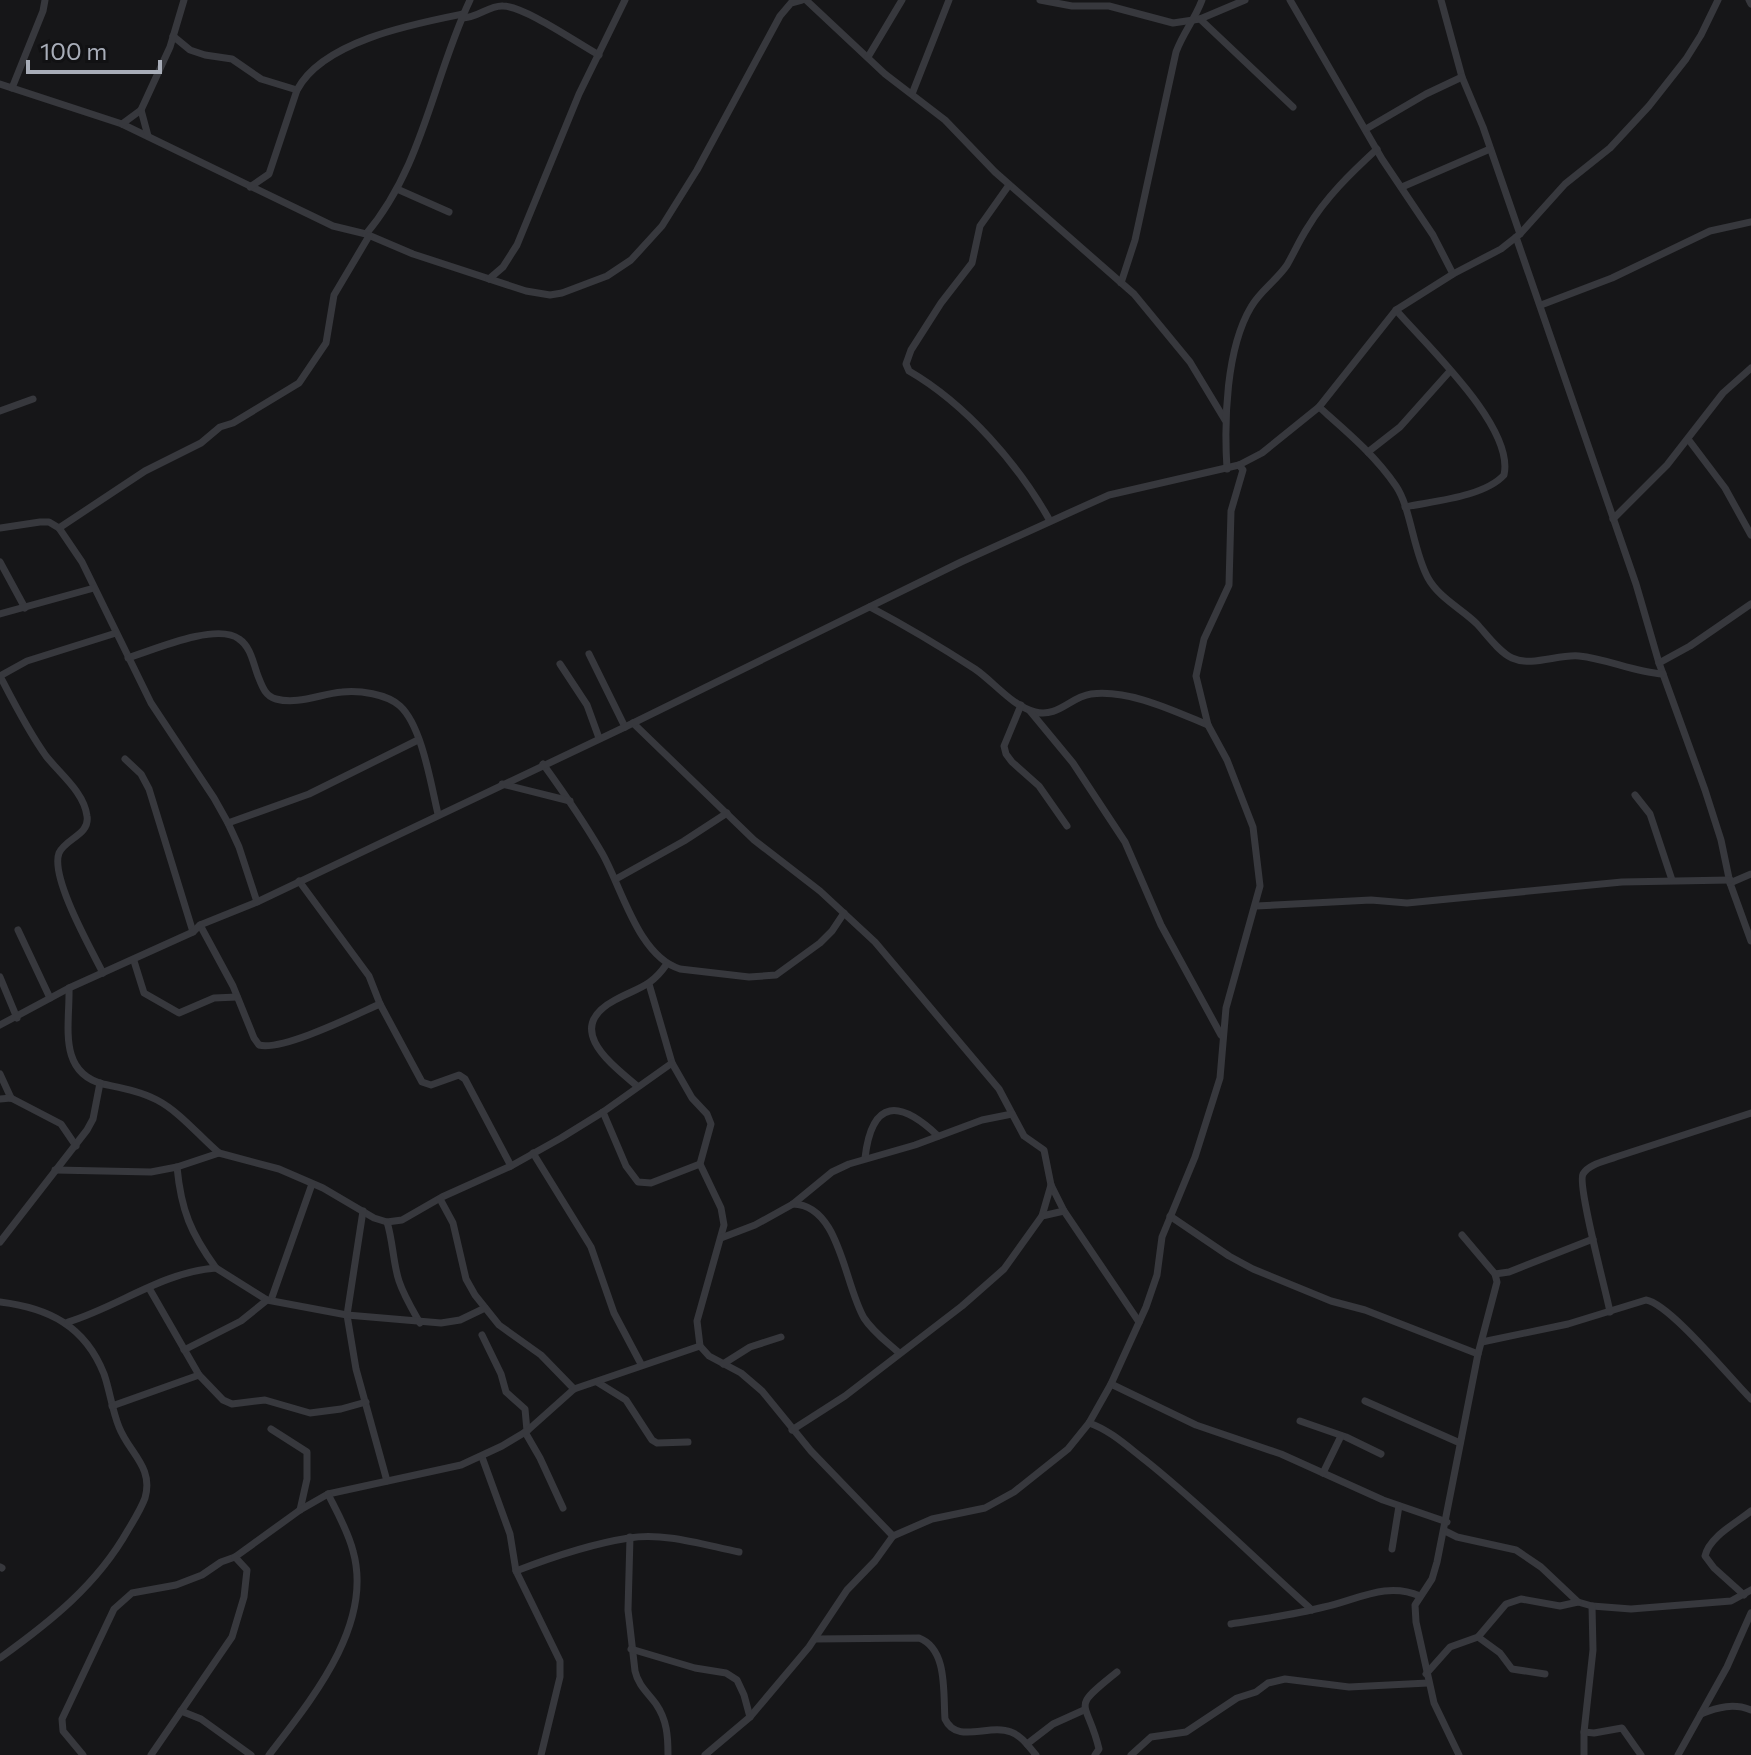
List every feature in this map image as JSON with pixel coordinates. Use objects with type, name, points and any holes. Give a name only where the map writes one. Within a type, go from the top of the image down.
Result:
[{"type":"street","points":[[12,88],[45,0]]},
{"type":"street","points":[[122,124],[141,110],[173,36],[184,0]]},
{"type":"street","points":[[59,528],[145,471],[201,443],[220,427],[233,423],[299,383],[326,343],[334,295],[368,235],[387,210],[412,160],[436,94],[451,40],[470,0]]},
{"type":"street","points":[[489,279],[503,267],[517,245],[579,94],[625,0]]},
{"type":"street","points":[[0,84],[122,124],[333,226],[368,235],[413,254],[526,291],[550,295],[607,276],[631,260],[662,226],[759,59],[780,16],[791,3],[804,0],[945,120],[1009,185],[1134,294],[1183,352],[1225,420]]},
{"type":"street","points":[[868,57],[902,0]]},
{"type":"street","points":[[912,94],[949,0]]},
{"type":"street","points":[[1040,0],[1072,6],[1109,6],[1173,23],[1198,20],[1245,0]]},
{"type":"street","points":[[1121,283],[1135,240],[1176,52],[1181,38],[1198,20],[1202,0]]},
{"type":"street","points":[[1290,0],[1377,149],[1433,235],[1453,274]]},
{"type":"street","points":[[1441,0],[1462,77],[1490,149],[1636,584],[1751,941]]},
{"type":"street","points":[[0,1025],[69,988],[193,932],[200,925],[257,902],[1050,521],[1109,495],[1227,469],[1262,453],[1319,407],[1396,310],[1453,274],[1501,249],[1518,236],[1548,200],[1610,148],[1649,106],[1701,35],[1718,0]]},
{"type":"street","points":[[250,187],[269,174],[303,79],[322,62],[375,35],[408,25],[462,16],[473,18],[504,6],[521,11],[599,55]]},
{"type":"street","points":[[1198,20],[1293,107]]},
{"type":"street","points":[[173,36],[190,50],[232,59],[261,79],[297,90]]},
{"type":"street","points":[[1366,129],[1462,77]]},
{"type":"street","points":[[141,110],[149,137]]},
{"type":"street","points":[[1227,469],[1225,420],[1238,342],[1252,304],[1284,269],[1307,228],[1334,191],[1377,149]]},
{"type":"street","points":[[1402,187],[1490,149]]},
{"type":"street","points":[[1009,185],[980,226],[972,263],[932,317],[911,350],[906,364],[909,371],[960,411],[1007,456],[1031,486],[1050,521]]},
{"type":"street","points":[[397,189],[449,212]]},
{"type":"street","points":[[1541,305],[1612,278],[1710,231],[1751,222]]},
{"type":"street","points":[[1396,310],[1493,426],[1502,448],[1504,475],[1474,491],[1405,507]]},
{"type":"street","points":[[1613,519],[1642,492],[1688,439],[1708,410],[1751,368]]},
{"type":"street","points":[[1368,452],[1400,427],[1450,371]]},
{"type":"street","points":[[0,411],[33,399]]},
{"type":"street","points":[[1319,407],[1368,452],[1396,486],[1416,549],[1429,580],[1438,592],[1472,619],[1507,656],[1523,661],[1579,656],[1629,670],[1663,674]]},
{"type":"street","points":[[1688,439],[1725,488],[1751,535]]},
{"type":"street","points":[[705,1755],[750,1717],[815,1639],[847,1590],[875,1561],[893,1536],[932,1519],[985,1508],[1014,1492],[1068,1449],[1089,1423],[1111,1384],[1139,1322],[1157,1275],[1162,1237],[1195,1157],[1220,1078],[1222,1037],[1232,986],[1260,886],[1253,827],[1227,760],[1208,725],[1196,676],[1204,639],[1229,585],[1231,511],[1243,470],[1239,465]]},
{"type":"street","points":[[0,528],[40,522],[49,522],[59,528],[82,562],[167,732],[183,750],[228,823],[257,902]]},
{"type":"street","points":[[0,562],[25,608]]},
{"type":"street","points":[[0,614],[94,588]]},
{"type":"street","points":[[1659,663],[1690,646],[1751,604]]},
{"type":"street","points":[[870,607],[916,631],[978,671],[1030,711],[1073,763],[1125,842],[1161,925],[1222,1037]]},
{"type":"street","points":[[103,973],[71,905],[57,864],[63,847],[86,827],[85,808],[46,755],[0,676],[27,661],[116,633]]},
{"type":"street","points":[[128,658],[206,634],[232,635],[247,647],[268,696],[287,701],[342,692],[375,695],[397,703],[413,724],[438,814]]},
{"type":"street","points":[[589,654],[629,725],[771,855],[820,891],[875,942],[999,1089],[1024,1136],[1046,1154],[1051,1185],[1064,1211],[1139,1322]]},
{"type":"street","points":[[560,664],[587,705],[599,738]]},
{"type":"street","points":[[1030,711],[1053,712],[1085,694],[1103,692],[1170,710],[1208,725]]},
{"type":"street","points":[[1021,705],[1004,746],[1006,754],[1039,786],[1067,826]]},
{"type":"street","points":[[228,823],[309,794],[418,740]]},
{"type":"street","points":[[125,759],[141,774],[149,789],[193,932]]},
{"type":"street","points":[[543,764],[570,801],[616,879],[638,927],[666,965],[749,977],[776,975],[820,943],[844,913]]},
{"type":"street","points":[[502,784],[570,801]]},
{"type":"street","points":[[1635,795],[1650,814],[1672,880]]},
{"type":"street","points":[[616,879],[727,813]]},
{"type":"street","points":[[1256,906],[1371,900],[1407,903],[1494,893],[1672,880],[1730,882],[1751,874]]},
{"type":"street","points":[[299,881],[358,958],[426,1085],[459,1075],[465,1079],[511,1166]]},
{"type":"street","points":[[200,925],[256,1041],[264,1046],[308,1035],[380,1004]]},
{"type":"street","points":[[18,930],[50,998]]},
{"type":"street","points":[[134,961],[144,993],[179,1013],[214,998],[237,997]]},
{"type":"street","points":[[637,1086],[598,1049],[591,1022],[601,1008],[649,984],[666,965]]},
{"type":"street","points":[[0,977],[17,1018]]},
{"type":"street","points":[[649,984],[672,1063],[711,1124],[700,1164],[721,1208],[724,1225],[697,1321],[700,1346],[709,1356],[741,1373],[762,1391],[792,1430],[893,1536]]},
{"type":"street","points":[[69,988],[67,1041],[82,1075],[161,1102],[219,1153],[279,1169],[387,1222],[415,1215],[440,1199],[511,1166],[603,1112],[672,1063]]},
{"type":"street","points":[[0,1074],[11,1098]]},
{"type":"street","points":[[1,1238],[76,1146],[93,1119],[100,1083]]},
{"type":"street","points":[[0,1099],[11,1098],[61,1124],[76,1146]]},
{"type":"street","points":[[865,1158],[873,1122],[893,1111],[906,1111],[938,1136]]},
{"type":"street","points":[[603,1112],[626,1166],[638,1182],[651,1183],[700,1164]]},
{"type":"street","points":[[1610,1312],[1581,1180],[1587,1170],[1616,1157],[1751,1113]]},
{"type":"street","points":[[721,1238],[755,1225],[793,1204],[832,1172],[865,1158],[1012,1114]]},
{"type":"street","points":[[55,1170],[151,1172],[219,1153]]},
{"type":"street","points":[[533,1153],[591,1247],[614,1313],[641,1364]]},
{"type":"street","points":[[177,1167],[179,1194],[186,1220],[216,1268],[269,1300],[347,1315],[420,1323],[460,1320],[485,1308]]},
{"type":"street","points":[[184,1350],[241,1321],[269,1300],[312,1184]]},
{"type":"street","points":[[792,1430],[845,1396],[928,1334],[1004,1269],[1042,1216],[1051,1185]]},
{"type":"street","points":[[440,1199],[453,1223],[466,1279],[485,1308],[499,1325],[541,1355],[574,1389]]},
{"type":"street","points":[[793,1204],[814,1208],[825,1221],[864,1317],[878,1335],[899,1353]]},
{"type":"street","points":[[363,1211],[347,1315],[350,1343],[387,1481]]},
{"type":"street","points":[[1042,1216],[1064,1211]]},
{"type":"street","points":[[1170,1216],[1253,1269],[1478,1354]]},
{"type":"street","points":[[387,1222],[395,1248],[398,1277],[406,1301],[420,1323]]},
{"type":"street","points":[[1459,1755],[1434,1703],[1415,1605],[1432,1579],[1446,1526],[1478,1354],[1497,1282],[1495,1274],[1462,1235]]},
{"type":"street","points":[[1495,1274],[1509,1272],[1593,1239]]},
{"type":"street","points":[[68,1322],[93,1314],[171,1278],[216,1268]]},
{"type":"street","points":[[149,1288],[199,1375],[223,1400],[232,1404],[265,1400],[310,1413],[366,1402]]},
{"type":"street","points":[[1482,1342],[1568,1324],[1646,1300],[1656,1302],[1751,1399]]},
{"type":"street","points":[[0,1302],[25,1306],[68,1322],[79,1333],[101,1369],[119,1427],[147,1474],[148,1485],[142,1505],[110,1558],[72,1603],[0,1658]]},
{"type":"street","points":[[482,1335],[506,1392],[525,1409],[526,1432],[563,1508]]},
{"type":"street","points":[[723,1364],[750,1347],[781,1337]]},
{"type":"street","points":[[83,1755],[63,1731],[62,1719],[114,1609],[132,1593],[190,1581],[235,1557],[300,1510],[328,1494],[461,1465],[482,1457],[526,1432],[574,1389],[700,1346]]},
{"type":"street","points":[[112,1406],[199,1375]]},
{"type":"street","points":[[597,1382],[626,1400],[652,1440],[688,1442]]},
{"type":"street","points":[[1111,1384],[1196,1425],[1281,1454],[1446,1526],[1457,1537],[1524,1554],[1558,1581],[1566,1594],[1592,1606],[1621,1609],[1731,1601],[1748,1592],[1714,1568],[1705,1556],[1705,1550],[1751,1511]]},
{"type":"street","points":[[1365,1401],[1460,1443]]},
{"type":"street","points":[[1300,1421],[1381,1454]]},
{"type":"street","points":[[1089,1423],[1106,1431],[1164,1475],[1312,1610]]},
{"type":"street","points":[[271,1429],[307,1452],[307,1479],[300,1510]]},
{"type":"street","points":[[1323,1473],[1341,1436]]},
{"type":"street","points":[[482,1457],[510,1534],[516,1571],[560,1661],[558,1687],[541,1755]]},
{"type":"street","points":[[269,1755],[329,1673],[356,1607],[353,1549],[328,1494]]},
{"type":"street","points":[[1392,1549],[1399,1506]]},
{"type":"street","points":[[516,1571],[554,1556],[630,1537],[657,1537],[739,1552]]},
{"type":"street","points":[[630,1537],[627,1591],[631,1649],[637,1680],[664,1718],[668,1755]]},
{"type":"street","points":[[151,1755],[232,1637],[244,1597],[247,1570],[235,1557]]},
{"type":"street","points":[[1231,1624],[1312,1610],[1382,1590],[1401,1589],[1420,1596]]},
{"type":"street","points":[[1131,1755],[1151,1737],[1186,1732],[1237,1698],[1276,1681],[1285,1679],[1349,1687],[1427,1678],[1450,1647],[1478,1637],[1500,1609],[1513,1600],[1560,1606],[1578,1602]]},
{"type":"street","points":[[1584,1755],[1593,1650],[1592,1606]]},
{"type":"street","points":[[1678,1755],[1733,1655],[1751,1613]]},
{"type":"street","points":[[1478,1637],[1500,1653],[1512,1669],[1545,1674]]},
{"type":"street","points":[[815,1639],[919,1638],[926,1641],[940,1663],[945,1719],[949,1727],[954,1732],[964,1733],[1007,1730],[1017,1734],[1036,1755]]},
{"type":"street","points":[[631,1649],[695,1668],[726,1673],[737,1680],[750,1717]]},
{"type":"street","points":[[1095,1755],[1099,1749],[1084,1710],[1087,1697],[1117,1672]]},
{"type":"street","points":[[1701,1714],[1721,1707],[1741,1706],[1751,1710]]},
{"type":"street","points":[[1027,1744],[1053,1724],[1084,1710]]},
{"type":"street","points":[[181,1711],[201,1719],[251,1755]]},
{"type":"street","points":[[1584,1732],[1622,1728],[1641,1755]]}]
